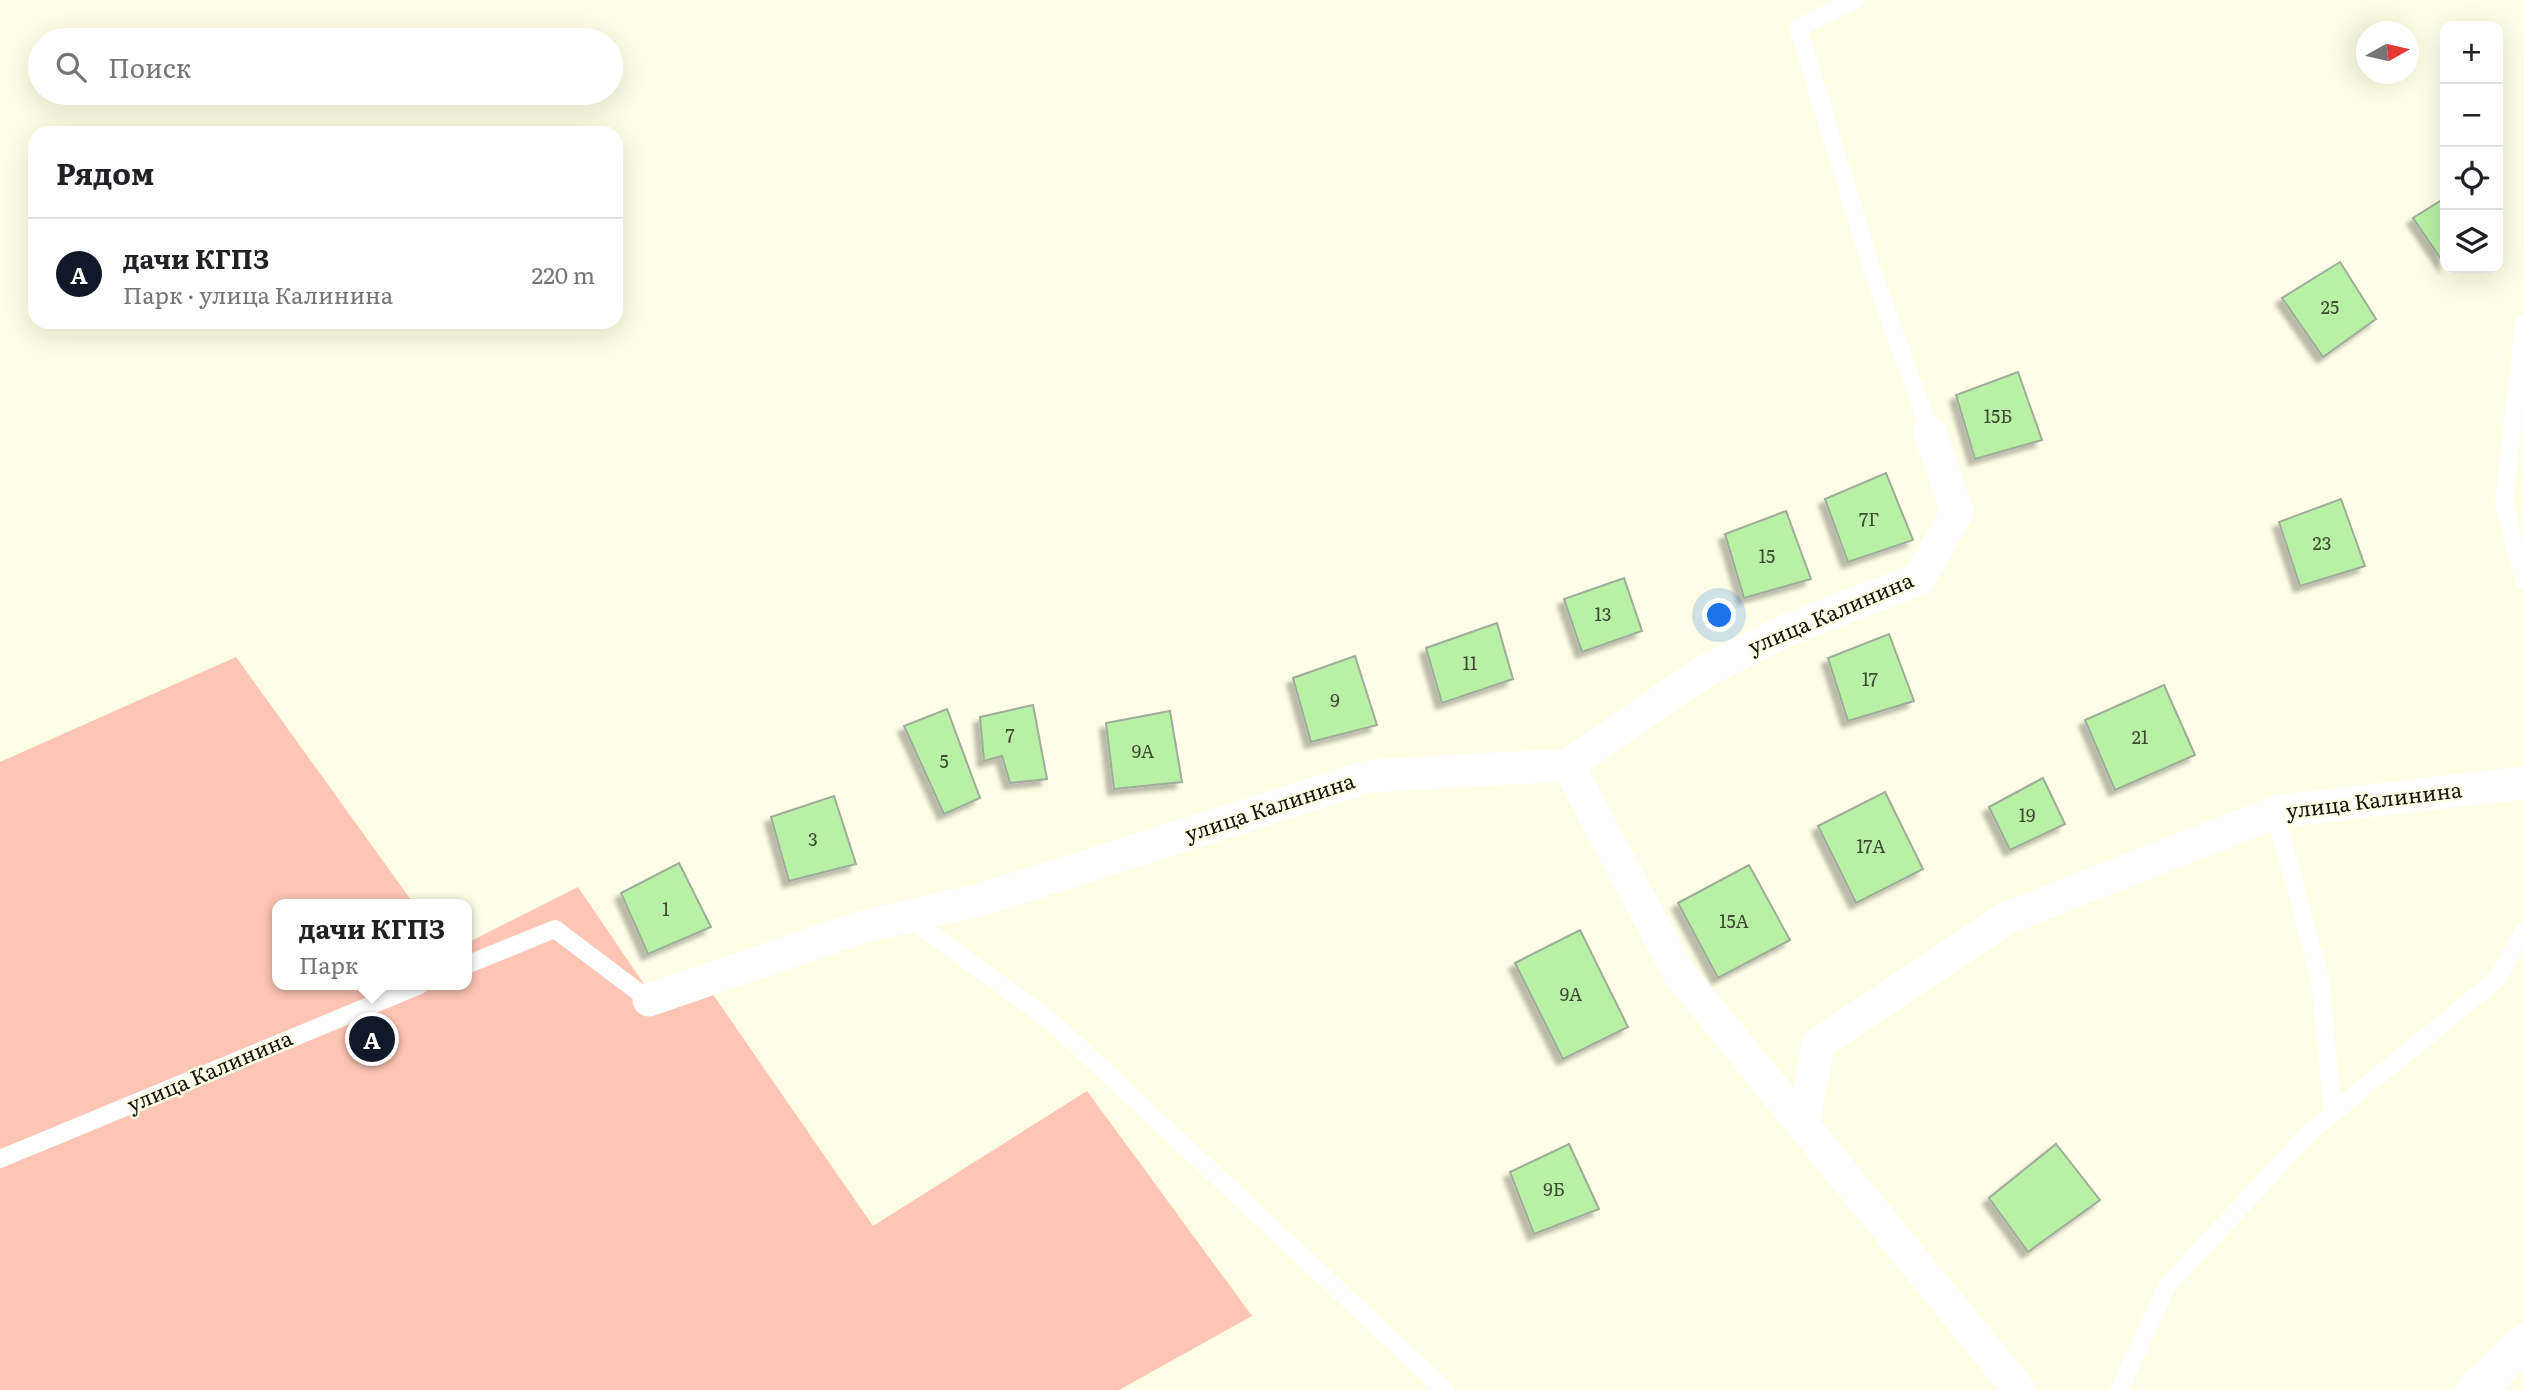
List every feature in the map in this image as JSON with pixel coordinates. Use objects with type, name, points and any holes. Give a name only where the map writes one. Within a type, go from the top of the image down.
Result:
[{"type":"main road","points":[[2475,1390],[2524,1343]]},
{"type":"street","name":"улица Калинина","points":[[649,1000],[858,928],[980,900],[1370,776],[1568,765],[1705,671],[1789,629],[1919,579],[1957,512],[1930,432]]},
{"type":"street","points":[[1568,765],[1678,972],[2019,1390]]},
{"type":"street","name":"улица Калинина","points":[[1803,1126],[1818,1044],[2005,919],[2275,812],[2524,783]]},
{"type":"lane","points":[[1855,0],[1798,28],[1871,267],[1930,432]]},
{"type":"lane","points":[[2524,324],[2504,502],[2524,580]]},
{"type":"lane","points":[[2275,812],[2319,979],[2333,1113]]},
{"type":"lane","points":[[908,916],[1052,1022],[1445,1390]]},
{"type":"lane","name":"улица Калинина","points":[[472,963],[555,929],[649,1000]]},
{"type":"lane","points":[[2119,1390],[2167,1286],[2311,1131],[2497,979],[2524,931]]},
{"type":"lane","name":"улица Калинина","points":[[0,1159],[408,990]]},
{"type":"shaded area","points":[[236,657],[410,899],[272,899],[272,990],[472,990],[472,940],[578,887],[646,987],[694,967],[873,1226],[1087,1091],[1252,1316],[1119,1390],[0,1390],[0,762]]},
{"type":"building","points":[[2440,201],[2440,258],[2413,218]]},
{"type":"building","points":[[2340,262],[2376,319],[2323,357],[2282,298]]},
{"type":"building","points":[[2018,372],[2042,440],[1975,459],[1956,395]]},
{"type":"building","points":[[1886,473],[1913,540],[1848,562],[1825,499]]},
{"type":"building","points":[[2341,499],[2365,566],[2300,586],[2279,522]]},
{"type":"building","points":[[1786,511],[1811,579],[1744,598],[1725,534]]},
{"type":"building","points":[[1624,578],[1642,631],[1582,652],[1564,599]]},
{"type":"building","points":[[1497,623],[1513,679],[1442,703],[1426,648]]},
{"type":"building","points":[[1889,634],[1914,701],[1848,721],[1828,658]]},
{"type":"building","points":[[1355,656],[1377,725],[1311,742],[1293,678]]},
{"type":"building","points":[[2164,685],[2195,755],[2115,790],[2085,720]]},
{"type":"building","points":[[1033,705],[1047,779],[1010,783],[1002,756],[984,761],[980,717]]},
{"type":"building","points":[[947,709],[980,798],[944,814],[904,726]]},
{"type":"building","points":[[1170,711],[1182,782],[1114,789],[1106,723]]},
{"type":"building","points":[[2043,778],[2065,824],[2010,850],[1989,807]]},
{"type":"building","points":[[1885,792],[1923,869],[1856,903],[1818,826]]},
{"type":"building","points":[[834,796],[856,864],[789,881],[771,817]]},
{"type":"building","points":[[679,863],[711,927],[648,954],[621,893]]},
{"type":"building","points":[[1749,865],[1790,940],[1718,978],[1678,903]]},
{"type":"building","points":[[1580,930],[1628,1027],[1563,1059],[1515,963]]},
{"type":"building","points":[[1569,1144],[1599,1209],[1534,1234],[1510,1172]]},
{"type":"building","points":[[2056,1144],[2100,1200],[2028,1252],[1989,1198]]},
{"type":"place","name":"дачи КГПЗ","points":[[372,1039]]}]
